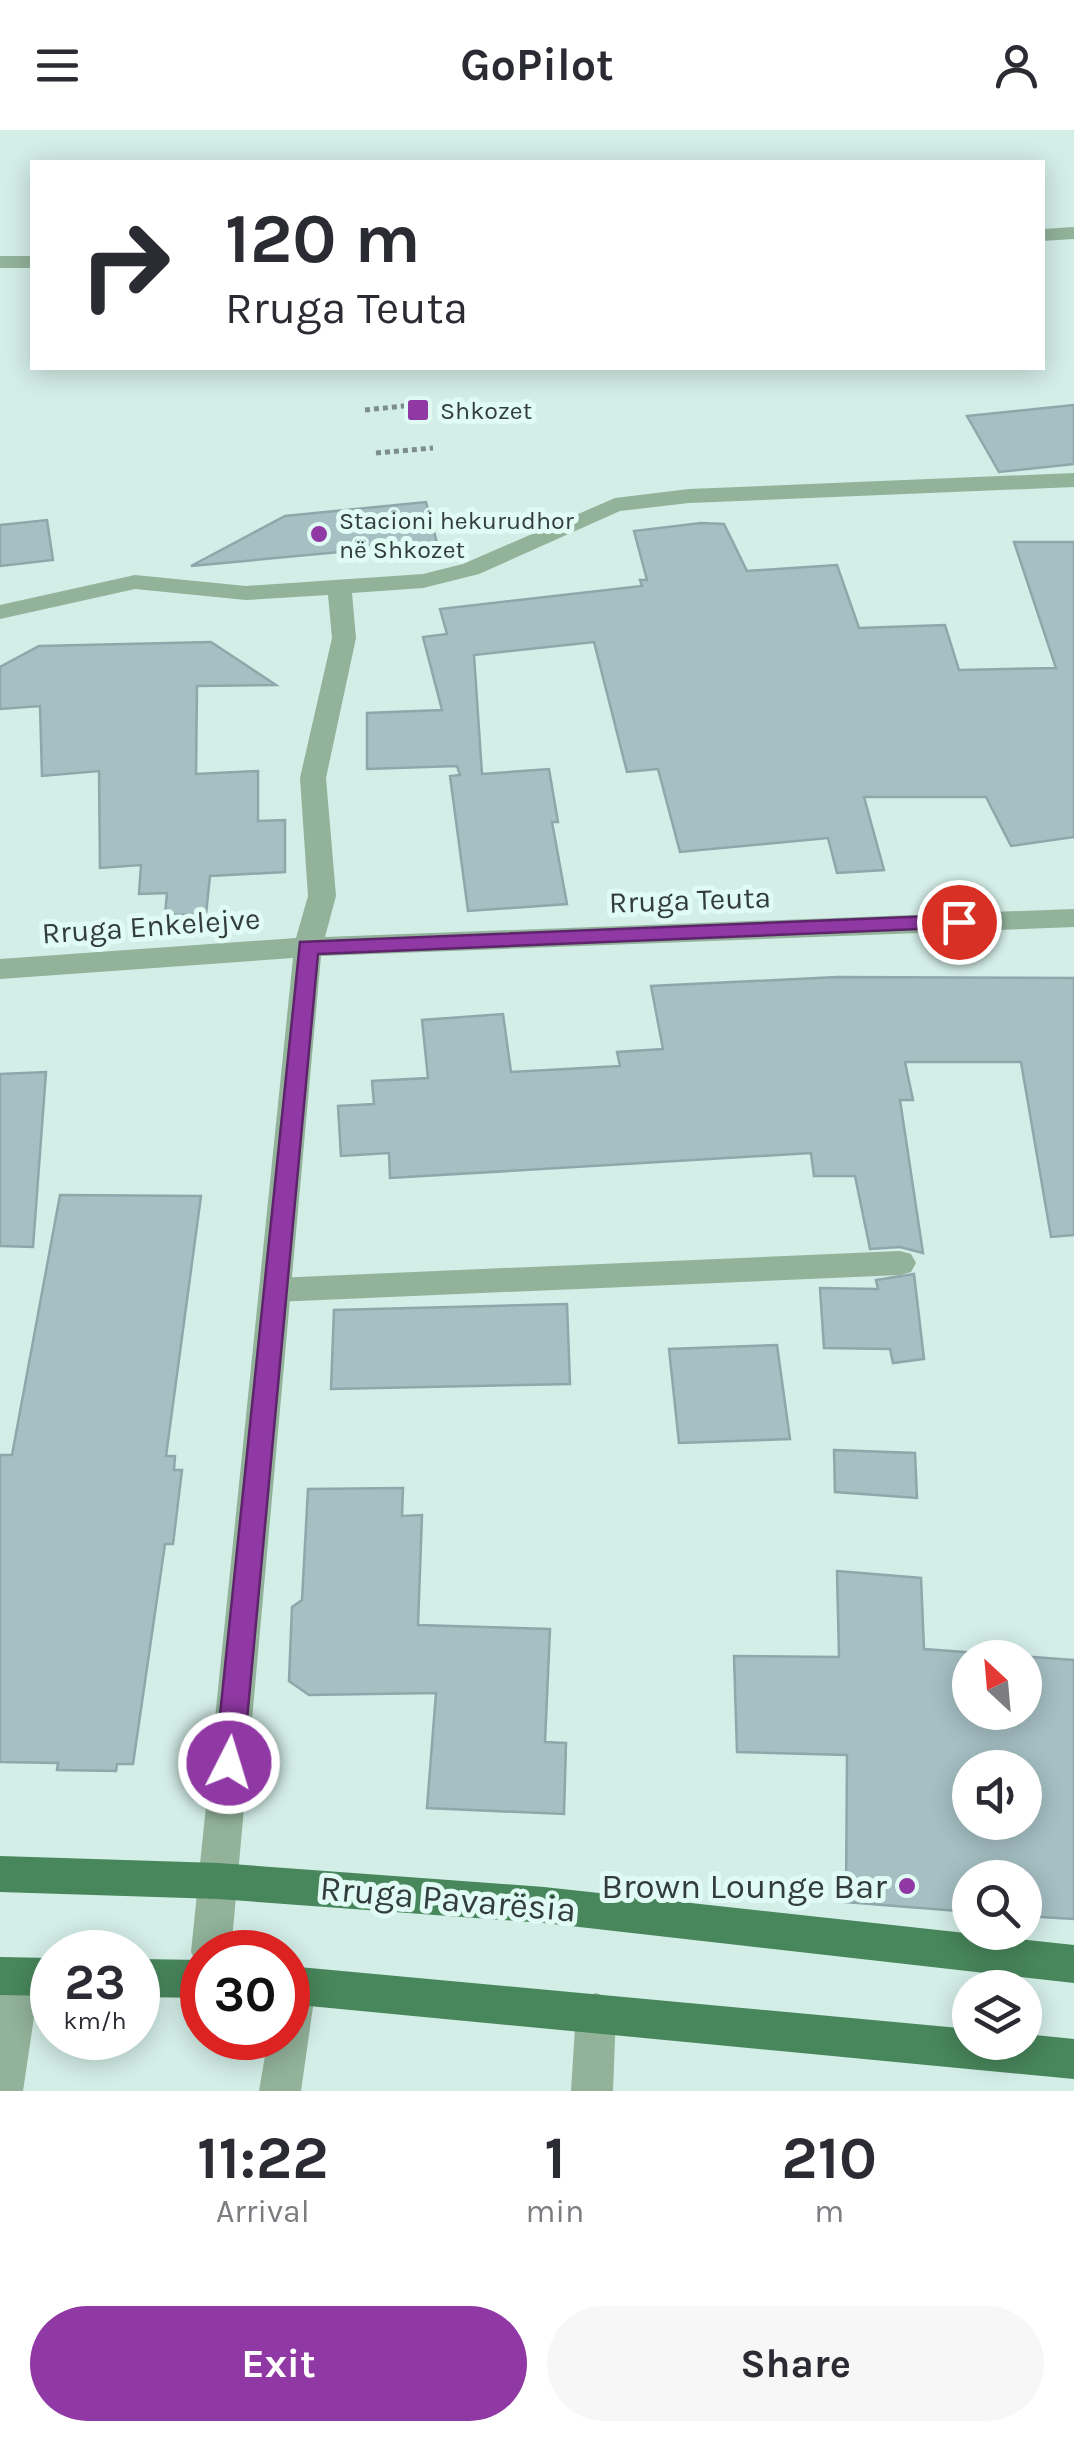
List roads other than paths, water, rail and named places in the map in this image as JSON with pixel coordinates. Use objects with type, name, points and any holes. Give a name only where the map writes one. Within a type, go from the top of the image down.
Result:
[{"type":"main road","name":"Rruga Pavarësia","points":[[0,1874],[218,1881],[544,1905],[1074,1964]]},
{"type":"main road","points":[[310,1988],[1074,2059]]},
{"type":"street","points":[[1045,235],[1074,233]]},
{"type":"street","points":[[0,262],[30,262]]},
{"type":"street","points":[[0,612],[135,582],[246,592],[423,581],[471,569],[615,505],[689,496],[1074,480]]},
{"type":"street","points":[[213,1930],[308,947],[322,896],[313,778],[344,638],[338,587]]},
{"type":"street","name":"Rruga Teuta","points":[[308,947],[1074,918]]},
{"type":"street","name":"Rruga Enkelejve","points":[[0,969],[308,947]]},
{"type":"street","points":[[275,1290],[900,1263]]},
{"type":"street","points":[[2,2091],[24,1976]]},
{"type":"street","points":[[592,2091],[596,2012]]},
{"type":"street","points":[[280,2091],[284,2060]]},
{"type":"place","name":"Shkozet","points":[[418,410]]},
{"type":"place","name":"Stacioni hekurudhor në Shkozet","points":[[319,534]]},
{"type":"place","name":"Brown Lounge Bar","points":[[907,1886]]}]
